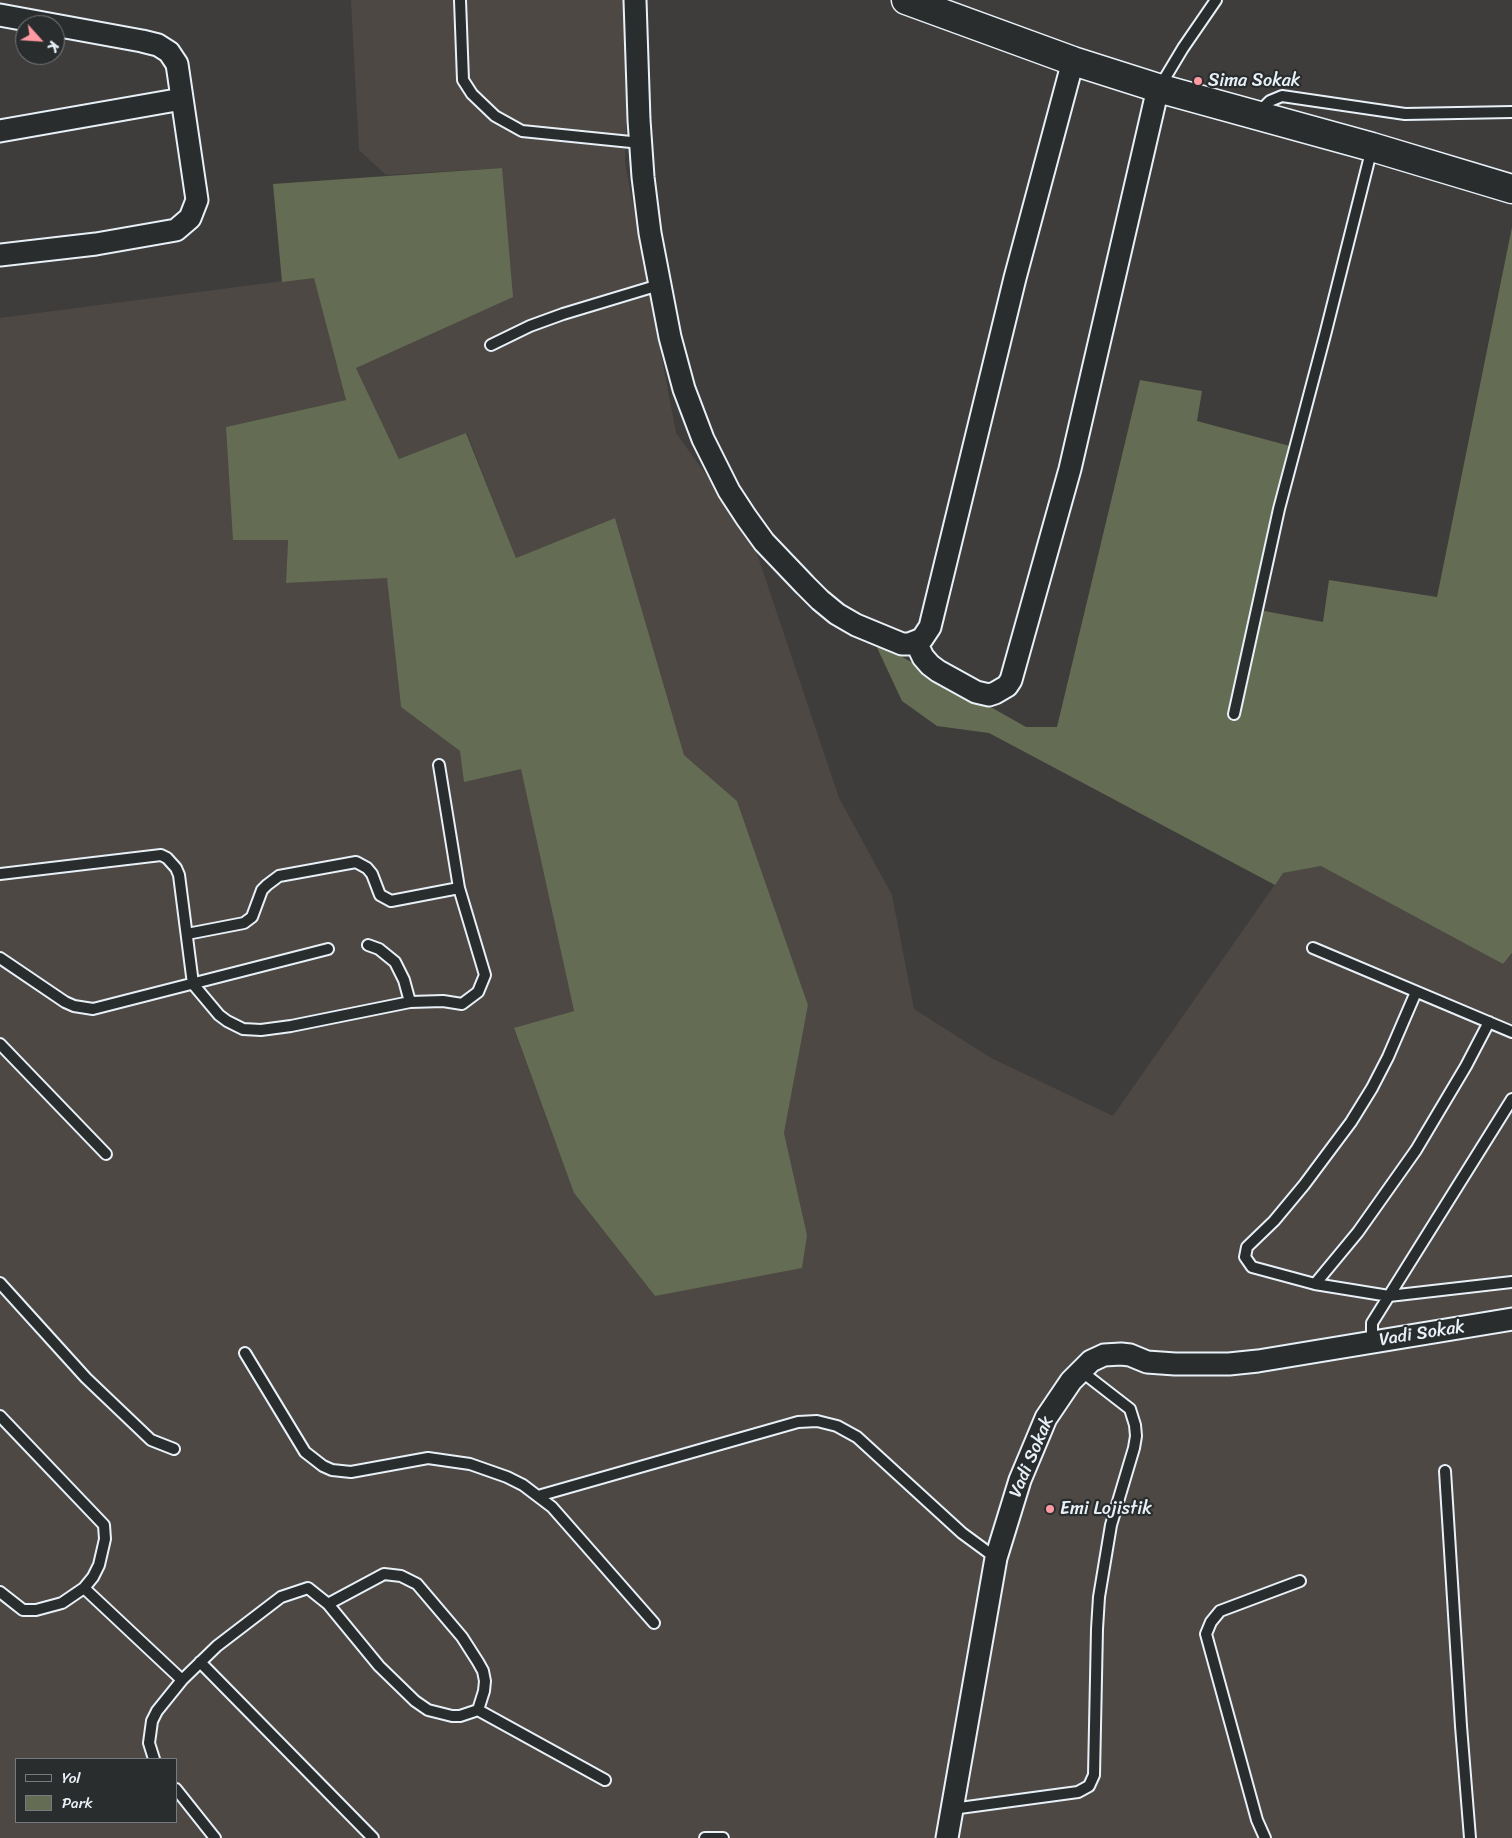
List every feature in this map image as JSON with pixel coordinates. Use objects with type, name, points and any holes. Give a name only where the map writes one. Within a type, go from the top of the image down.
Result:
[{"type":"street","points":[[635,0],[640,143],[650,233],[672,346],[693,414],[714,464],[746,517],[764,542],[820,600],[837,614],[856,625],[902,644],[909,644],[922,639],[930,627],[1016,278],[1073,61]]},
{"type":"street","points":[[906,0],[1073,61],[1158,88],[1372,147],[1512,189]]},
{"type":"street","points":[[0,15],[142,41],[164,48],[174,57],[178,64],[197,200],[190,218],[176,230],[96,244],[0,255]]},
{"type":"street","points":[[916,642],[923,657],[938,672],[976,692],[995,693],[1007,686],[1011,680],[1070,470],[1158,88]]},
{"type":"street","points":[[0,131],[182,99]]},
{"type":"street","name":"Vadi Sokak","points":[[947,1838],[996,1558],[1020,1480],[1046,1418],[1071,1381],[1091,1361],[1104,1355],[1113,1354],[1130,1355],[1147,1362],[1230,1364],[1267,1360],[1512,1319]]},
{"type":"lane","points":[[460,0],[463,80],[472,94],[495,116],[522,131],[640,143]]},
{"type":"lane","points":[[1158,88],[1216,0]]},
{"type":"lane","points":[[1262,118],[1265,106],[1270,101],[1282,96],[1405,114],[1512,112]]},
{"type":"lane","points":[[1234,714],[1260,586],[1372,147]]},
{"type":"lane","points":[[491,345],[530,326],[563,314],[659,285]]},
{"type":"lane","points":[[0,874],[161,855],[172,862],[179,875],[193,984],[219,1015],[235,1026],[252,1030],[291,1026],[410,1002],[462,1004],[473,997],[482,984],[485,975],[459,888],[439,765]]},
{"type":"lane","points":[[187,934],[244,924],[252,917],[262,890],[279,876],[356,862],[367,868],[372,874],[380,895],[390,900],[459,888]]},
{"type":"lane","points":[[368,945],[379,949],[395,962],[402,975],[410,1002]]},
{"type":"lane","points":[[1313,948],[1512,1032]]},
{"type":"lane","points":[[1,963],[64,1002],[84,1008],[101,1008],[328,949]]},
{"type":"lane","points":[[1416,992],[1388,1057],[1351,1122],[1304,1185],[1274,1221],[1247,1247],[1245,1252],[1246,1261],[1252,1267],[1315,1284],[1389,1296],[1512,1282]]},
{"type":"lane","points":[[1315,1284],[1358,1232],[1416,1150],[1466,1066],[1489,1022]]},
{"type":"lane","points":[[0,1044],[106,1154]]},
{"type":"lane","points":[[1372,1341],[1372,1323],[1512,1099]]},
{"type":"lane","points":[[0,1283],[86,1378],[151,1440],[174,1449]]},
{"type":"lane","points":[[245,1352],[305,1452],[323,1466],[332,1470],[351,1472],[428,1458],[449,1460],[490,1470],[515,1481],[552,1507],[654,1623]]},
{"type":"lane","points":[[952,1809],[1078,1792],[1089,1786],[1094,1775],[1096,1629],[1099,1597],[1111,1525],[1136,1436],[1130,1409],[1081,1371]]},
{"type":"lane","points":[[0,1416],[104,1526],[105,1539],[99,1565],[84,1588],[62,1603],[36,1610],[23,1610],[0,1592]]},
{"type":"lane","points":[[538,1496],[798,1422],[817,1421],[837,1426],[856,1437],[962,1533],[996,1558]]},
{"type":"lane","points":[[1445,1471],[1470,1838]]},
{"type":"lane","points":[[328,1604],[384,1574],[401,1576],[417,1584],[462,1637],[478,1662],[485,1681],[478,1710]]},
{"type":"lane","points":[[1265,1838],[1257,1820],[1206,1634],[1211,1622],[1220,1610],[1300,1581]]},
{"type":"lane","points":[[84,1588],[182,1680]]},
{"type":"lane","points":[[154,1758],[149,1743],[152,1721],[157,1711],[182,1680],[217,1646],[281,1596],[308,1588],[328,1604],[379,1666],[415,1701],[428,1710],[452,1716],[460,1716],[478,1710],[605,1780]]},
{"type":"lane","points":[[200,1662],[373,1838]]},
{"type":"lane","points":[[178,1792],[215,1838]]},
{"type":"lane","points":[[706,1838],[722,1838]]},
{"type":"shaded area","points":[[351,0],[630,0],[625,163],[676,433],[712,483],[740,503],[839,798],[892,895],[914,1009],[991,1058],[1113,1116],[1283,873],[1321,866],[1503,964],[1512,954],[1512,1838],[0,1838],[0,318],[314,277],[346,400],[226,427],[288,540],[286,583],[387,577],[401,707],[460,751],[521,768],[574,1011],[514,1029],[574,1193],[655,1296],[807,1235],[784,1133],[808,1005],[737,801],[684,755],[615,518],[516,558],[467,433],[399,459],[356,368],[502,168],[386,175],[359,150]]},
{"type":"green space","points":[[502,168],[513,297],[356,368],[399,459],[466,433],[516,558],[615,518],[684,755],[737,801],[808,1005],[784,1133],[807,1235],[802,1268],[655,1296],[574,1193],[514,1028],[574,1011],[521,769],[464,782],[460,751],[401,707],[387,578],[286,583],[288,540],[233,540],[226,427],[346,400],[314,278],[282,282],[273,184]]},
{"type":"green space","points":[[1512,227],[1512,953],[1503,964],[1321,866],[1283,873],[1275,885],[989,733],[937,726],[902,701],[874,641],[1026,727],[1057,727],[1140,380],[1202,391],[1197,421],[1301,449],[1259,610],[1323,622],[1329,580],[1437,597]]},
{"type":"place","name":"Sima Sokak","points":[[1198,81]]},
{"type":"place","name":"Emi Lojistik","points":[[1050,1509]]}]
